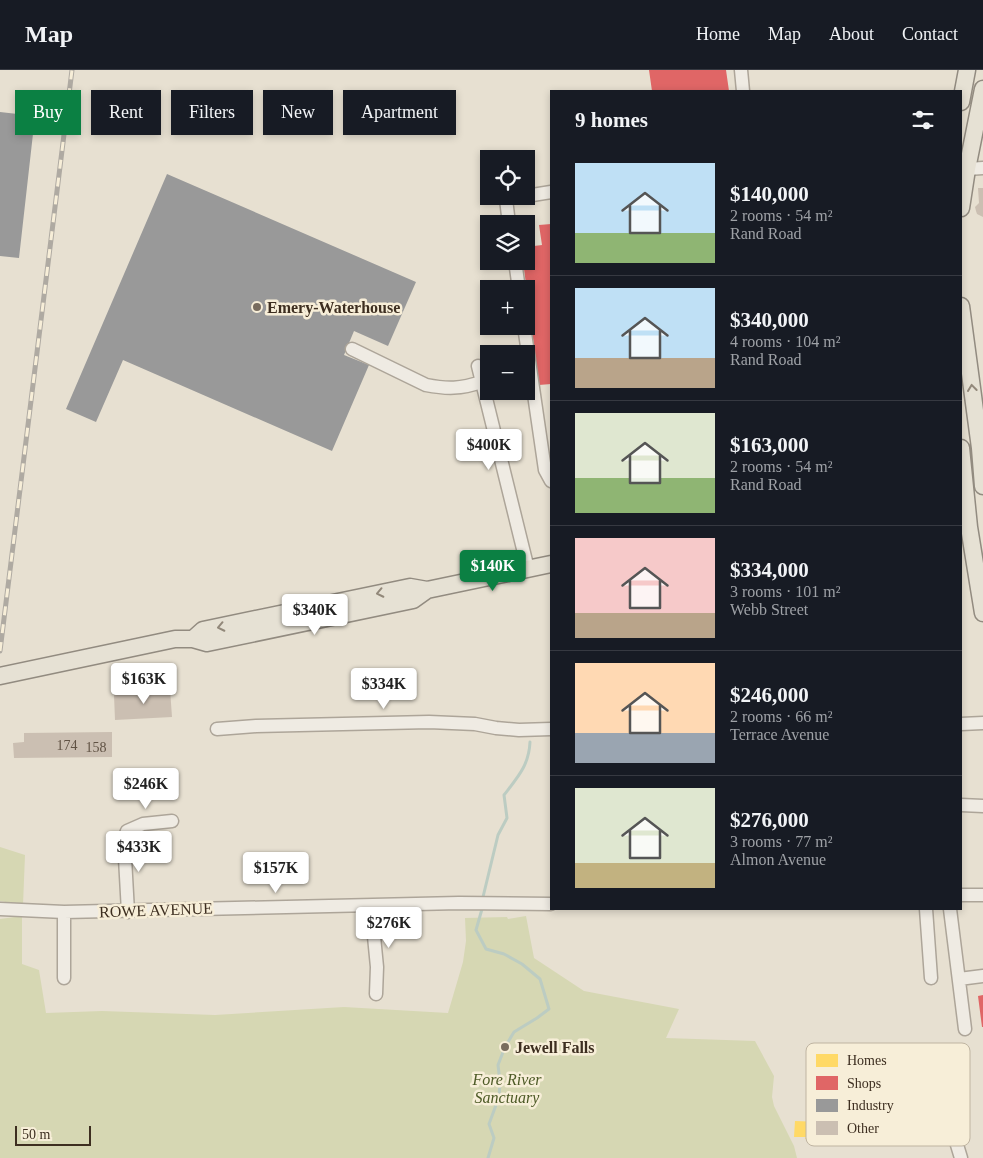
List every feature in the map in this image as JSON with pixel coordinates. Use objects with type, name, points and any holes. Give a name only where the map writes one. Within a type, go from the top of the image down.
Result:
[{"type":"main road","points":[[962,97],[967,70]]},
{"type":"main road","points":[[962,204],[983,89]]},
{"type":"main road","points":[[962,313],[982,476],[962,476],[965,521],[983,613]]},
{"type":"main road","points":[[0,676],[175,639],[194,639],[203,630],[400,589],[410,587],[427,590],[550,564]]},
{"type":"street","points":[[741,70],[743,90]]},
{"type":"street","points":[[535,195],[550,192]]},
{"type":"street","points":[[525,335],[545,470],[550,479]]},
{"type":"street","points":[[352,349],[426,385],[452,388],[467,387],[480,383]]},
{"type":"street","points":[[478,366],[480,374]]},
{"type":"street","points":[[486,400],[528,569]]},
{"type":"street","points":[[217,729],[256,726],[429,722],[475,724],[519,730],[550,730]]},
{"type":"street","points":[[962,724],[983,723]]},
{"type":"street","points":[[962,805],[983,806]]},
{"type":"street","points":[[128,912],[124,840],[127,831],[143,824],[172,821]]},
{"type":"street","points":[[962,895],[983,895]]},
{"type":"street","name":"ROWE AVENUE","points":[[0,909],[128,912],[458,903],[550,904]]},
{"type":"street","points":[[371,906],[377,966],[376,994]]},
{"type":"street","points":[[926,910],[931,978]]},
{"type":"street","points":[[950,910],[965,1029]]},
{"type":"street","points":[[64,912],[64,978]]},
{"type":"street","points":[[959,979],[983,976]]},
{"type":"street","points":[[957,1146],[961,1158]]},
{"type":"green space","points":[[0,847],[25,855],[23,905],[0,901]]},
{"type":"green space","name":"Fore River Sanctuary","points":[[22,916],[22,964],[39,970],[46,1013],[102,1011],[215,1015],[344,1007],[448,1013],[463,962],[466,941],[465,918],[507,917],[508,919],[526,916],[534,958],[584,991],[679,1009],[666,1038],[755,1041],[774,1076],[772,1097],[774,1106],[794,1146],[797,1158],[0,1158],[0,919]]},
{"type":"building: Homes","points":[[795,1121],[806,1121],[806,1137],[794,1137]]},
{"type":"building: Shops","points":[[649,70],[726,70],[729,90],[652,90]]},
{"type":"building: Shops","points":[[550,224],[550,384],[539,385],[533,335],[535,335],[535,280],[525,280],[524,270],[535,270],[535,246],[542,245],[539,225]]},
{"type":"building: Shops","points":[[983,995],[983,1027],[982,1027],[978,996]]},
{"type":"building: Industry","points":[[0,112],[15,114],[15,135],[33,135],[19,258],[0,256]]},
{"type":"building: Industry","name":"Emery-Waterhouse","points":[[167,174],[416,282],[388,346],[354,331],[344,355],[369,365],[332,451],[123,360],[96,422],[66,409]]},
{"type":"building: Other","points":[[978,188],[983,188],[983,217],[977,214],[975,207],[979,203]]},
{"type":"building: Other","points":[[170,689],[172,717],[115,720],[114,695],[143,694],[142,690]]},
{"type":"building: Other","points":[[112,732],[112,757],[14,758],[13,743],[24,742],[24,733]]},
{"type":"waterway","points":[[483,897],[498,835],[507,818],[504,795],[525,764],[530,742]]},
{"type":"waterway","points":[[482,909],[476,930],[486,949],[504,954],[522,964],[540,979],[549,1009],[514,1032],[505,1047],[498,1065],[499,1097],[489,1124],[494,1138],[488,1158]]},
{"type":"railway","points":[[0,651],[72,70]]},
{"type":"place","name":"Emery-Waterhouse","points":[[257,307]]},
{"type":"place","name":"Jewell Falls","points":[[505,1047]]}]
